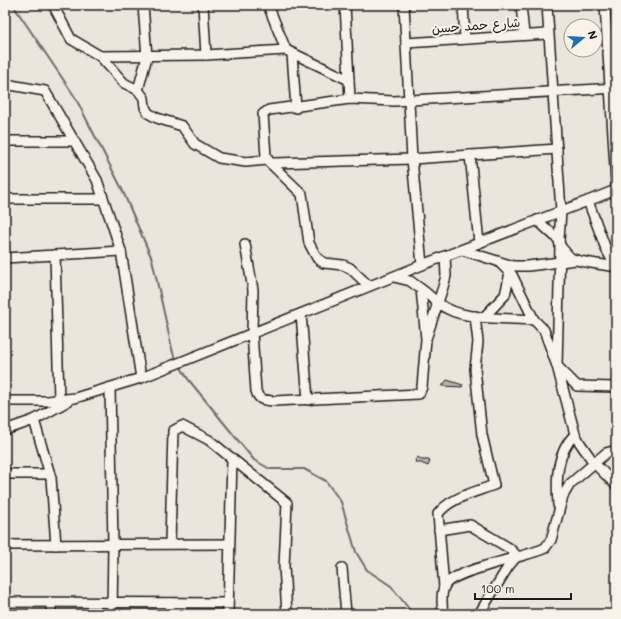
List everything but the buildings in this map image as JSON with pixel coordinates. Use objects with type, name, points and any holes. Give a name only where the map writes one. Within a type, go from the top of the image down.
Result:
[{"type":"street","points":[[53,5],[71,39],[100,56],[124,83],[138,90],[144,98],[145,107],[148,113],[157,118],[182,126],[195,144],[210,154],[227,160],[246,162],[268,161],[282,164],[412,159],[557,149]]},
{"type":"street","points":[[138,90],[147,57],[143,5]]},
{"type":"street","points":[[203,5],[206,55]]},
{"type":"street","points":[[268,5],[289,52],[296,108]]},
{"type":"street","points":[[346,5],[350,99]]},
{"type":"street","points":[[404,5],[412,159],[422,265]]},
{"type":"street","points":[[463,5],[464,38]]},
{"type":"street","points":[[521,5],[524,34]]},
{"type":"street","points":[[547,5],[561,211],[557,366],[577,386],[616,388]]},
{"type":"street","points":[[605,5],[613,88],[616,184]]},
{"type":"street","name":"شارع حمد حسن","points":[[406,43],[524,34],[548,34]]},
{"type":"street","points":[[100,56],[147,57],[289,52],[349,80]]},
{"type":"street","points":[[5,84],[45,91],[97,180],[121,251],[141,378]]},
{"type":"street","points":[[369,286],[350,268],[343,265],[324,263],[317,258],[309,243],[302,194],[268,161],[263,114],[269,110],[296,108],[350,99],[408,100],[613,88]]},
{"type":"street","points":[[5,141],[74,141]]},
{"type":"street","points":[[470,155],[479,243]]},
{"type":"street","points":[[5,401],[59,400],[75,398],[141,378],[167,369],[252,333],[422,265],[616,190]]},
{"type":"street","points":[[5,199],[103,199]]},
{"type":"street","points":[[588,201],[606,249],[616,267]]},
{"type":"street","points":[[537,220],[571,258],[576,260]]},
{"type":"street","points":[[245,244],[253,290],[252,333],[258,397],[262,400],[308,400],[419,394],[422,387],[426,339],[421,289]]},
{"type":"street","points":[[462,250],[513,266],[528,266],[576,260],[616,267]]},
{"type":"street","points":[[5,258],[121,251]]},
{"type":"street","points":[[55,255],[59,400]]},
{"type":"street","points":[[426,339],[446,276],[445,256]]},
{"type":"street","points":[[498,262],[510,273],[534,320],[544,330],[557,366],[575,434],[594,463],[616,486]]},
{"type":"street","points":[[485,316],[505,295],[510,273]]},
{"type":"street","points":[[394,277],[410,281],[443,307],[454,312],[475,316],[534,320]]},
{"type":"street","points":[[301,314],[308,400]]},
{"type":"street","points":[[442,614],[444,587],[438,514],[442,509],[454,502],[494,485],[482,435],[475,369],[478,342],[475,316]]},
{"type":"street","points":[[110,388],[113,544],[112,614]]},
{"type":"street","points":[[5,430],[34,420],[75,398]]},
{"type":"street","points":[[34,420],[50,474],[56,545]]},
{"type":"street","points":[[170,543],[173,431],[182,426],[209,440],[287,503],[284,566],[287,614]]},
{"type":"street","points":[[559,510],[557,488],[560,458],[564,448],[575,434]]},
{"type":"street","points":[[444,587],[448,580],[545,548],[551,540],[563,496],[570,484],[606,453],[616,450]]},
{"type":"street","points":[[228,614],[232,458]]},
{"type":"street","points":[[5,474],[50,474]]},
{"type":"street","points":[[439,530],[470,525],[509,548],[517,556]]},
{"type":"street","points":[[5,545],[170,543],[229,544]]},
{"type":"street","points":[[479,614],[508,567],[517,556]]},
{"type":"street","points":[[342,568],[346,614]]},
{"type":"street","points":[[5,602],[228,603]]},
{"type":"street","points":[[51,602],[51,614]]},
{"type":"street","points":[[169,603],[170,614]]},
{"type":"waterway","points":[[13,5],[75,97],[121,187],[152,259],[173,353],[177,360]]},
{"type":"waterway","points":[[180,366],[188,379],[254,460],[270,469],[304,469],[326,481],[341,502],[356,552],[367,570],[391,586],[413,614]]}]
